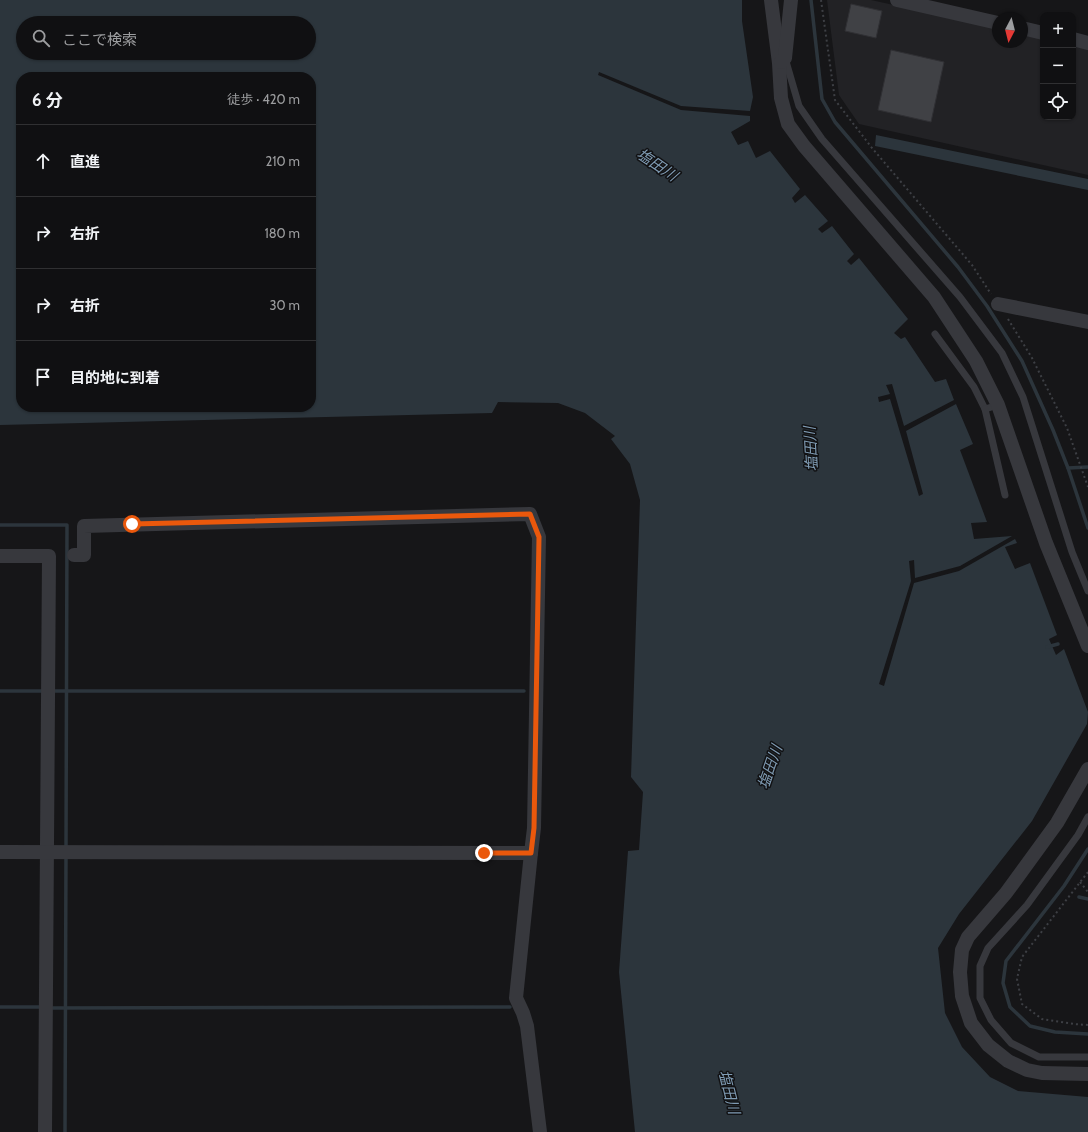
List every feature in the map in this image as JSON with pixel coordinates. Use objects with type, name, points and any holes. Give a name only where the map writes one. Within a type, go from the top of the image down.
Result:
[{"type":"street","points":[[771,0],[782,61]]},
{"type":"street","points":[[790,0],[782,61],[781,98],[788,124],[804,146],[934,297],[976,361],[991,407],[1088,646]]},
{"type":"street","points":[[897,0],[992,21]]},
{"type":"street","points":[[1028,29],[1040,31]]},
{"type":"street","points":[[1076,40],[1088,42]]},
{"type":"street","points":[[998,304],[1088,322]]},
{"type":"street","points":[[74,555],[84,555],[84,526],[530,514],[539,537],[534,828],[516,998],[527,1026],[540,1132]]},
{"type":"street","points":[[0,556],[49,556],[52,852],[45,1132]]},
{"type":"street","points":[[1088,769],[1057,823],[1006,893],[968,937],[962,950],[960,972],[962,996],[971,1023],[988,1045],[1008,1061],[1027,1070],[1042,1073],[1088,1074]]},
{"type":"street","points":[[0,852],[531,853]]},
{"type":"lane","points":[[782,61],[798,106],[822,139],[960,297],[1002,353],[1023,397],[1072,552],[1088,591]]},
{"type":"lane","points":[[935,334],[974,387],[991,407],[1005,495]]},
{"type":"lane","points":[[1088,817],[1078,835],[1027,905],[988,948],[980,966],[980,998],[991,1020],[1011,1043],[1039,1057],[1088,1057]]},
{"type":"path","points":[[821,0],[834,100],[872,148],[972,265],[998,304],[1032,358],[1067,428],[1088,488]]},
{"type":"path","points":[[1088,872],[1022,957],[1018,979],[1022,1004],[1042,1019],[1074,1024],[1088,1024]]},
{"type":"path","points":[[1080,882],[1088,892]]},
{"type":"shaded area","points":[[827,0],[871,0],[992,27],[992,48],[1028,48],[1028,35],[1040,37],[1040,120],[1076,120],[1076,46],[1088,48],[1088,175],[859,124],[839,95]]},
{"type":"water","name":"塩田川","points":[[0,0],[742,0],[742,21],[753,97],[750,111],[681,106],[599,72],[598,75],[681,110],[750,116],[750,121],[731,132],[738,145],[748,141],[756,158],[770,151],[800,189],[792,198],[795,203],[805,195],[828,221],[818,229],[822,233],[832,226],[854,254],[847,261],[851,265],[859,258],[908,319],[894,333],[901,339],[905,337],[935,382],[946,379],[954,400],[904,426],[892,384],[886,385],[890,394],[878,397],[879,402],[890,399],[919,496],[923,494],[906,431],[956,404],[973,444],[960,450],[987,522],[971,523],[974,539],[1012,536],[960,566],[915,578],[914,560],[909,561],[911,581],[879,684],[884,686],[914,583],[959,571],[1015,539],[1017,543],[1005,547],[1015,569],[1030,563],[1057,635],[1049,639],[1056,655],[1064,649],[1088,712],[1087,724],[1032,821],[959,914],[938,948],[945,1013],[962,1047],[990,1077],[1018,1091],[1088,1097],[1088,1132],[635,1132],[619,972],[628,851],[639,850],[643,792],[631,777],[640,500],[630,464],[611,439],[615,436],[585,413],[558,403],[498,402],[492,413],[0,425]]},
{"type":"water","points":[[876,135],[1088,179],[1088,190],[875,146]]},
{"type":"building","points":[[851,4],[882,11],[876,38],[845,31]]},
{"type":"building","points":[[891,50],[944,62],[931,122],[878,110]]},
{"type":"waterway","points":[[811,0],[822,99],[835,122],[958,267],[987,306],[1022,361],[1053,430],[1068,468],[1088,528]]},
{"type":"waterway","points":[[1068,468],[1088,467]]},
{"type":"waterway","points":[[0,525],[67,525],[66,849]]},
{"type":"waterway","points":[[1047,647],[1058,644]]},
{"type":"waterway","points":[[0,691],[42,691]]},
{"type":"waterway","points":[[54,691],[524,691]]},
{"type":"waterway","points":[[1088,849],[1064,886],[1006,961],[1003,983],[1010,1007],[1030,1026],[1055,1032],[1088,1034]]},
{"type":"waterway","points":[[65,1132],[66,855]]},
{"type":"waterway","points":[[1079,897],[1088,899]]},
{"type":"waterway","points":[[0,1007],[41,1007]]},
{"type":"waterway","points":[[53,1008],[510,1007]]},
{"type":"route","points":[[132,524],[530,514],[539,537],[534,828],[531,853],[484,853]]}]
